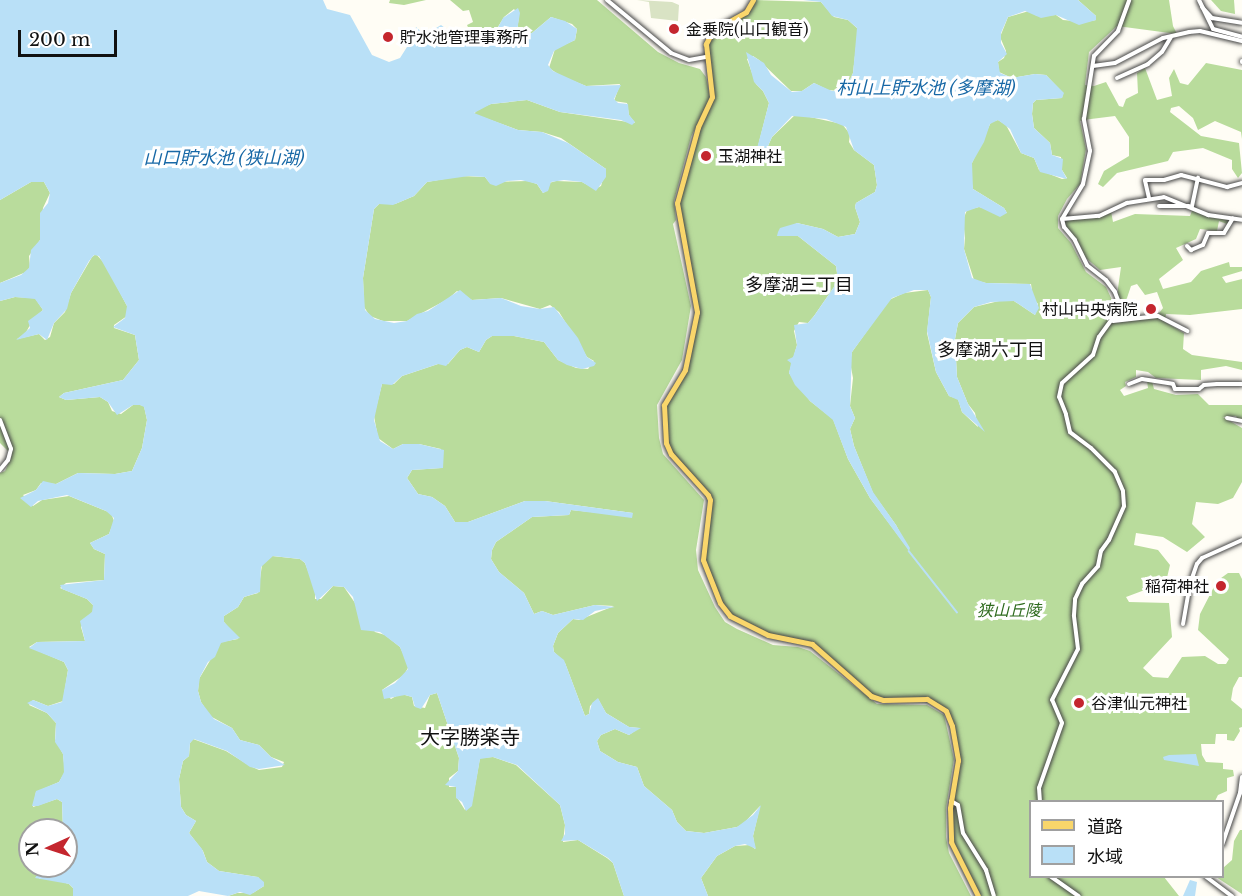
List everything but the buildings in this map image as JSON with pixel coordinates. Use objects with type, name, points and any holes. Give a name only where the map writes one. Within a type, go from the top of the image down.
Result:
[{"type":"main road","points":[[753,0],[746,12],[709,36],[706,57],[711,104],[698,128],[677,203],[697,312],[687,364],[681,379],[665,401],[663,415],[668,449],[702,486],[710,500],[702,551],[704,564],[723,609],[734,619],[768,635],[812,644],[871,696],[883,700],[921,698],[941,705],[949,717],[958,753],[958,769],[951,800],[951,842],[978,896]]},
{"type":"street","points":[[607,0],[671,53],[689,60],[706,57]]},
{"type":"street","points":[[1040,800],[1039,789],[1062,723],[1052,700],[1078,649],[1074,618],[1075,599],[1082,584],[1098,567],[1101,551],[1110,537],[1124,504],[1123,491],[1115,472],[1091,448],[1070,432],[1066,414],[1059,399],[1059,392],[1064,381],[1093,355],[1100,337],[1113,321],[1118,303],[1115,292],[1106,280],[1089,268],[1075,240],[1064,227],[1062,219],[1069,202],[1083,184],[1090,151],[1084,119],[1095,53],[1118,31],[1130,0]]},
{"type":"street","points":[[1199,0],[1213,29],[1242,39]]},
{"type":"street","points":[[1202,7],[1212,18],[1241,22]]},
{"type":"street","points":[[1093,66],[1122,61],[1162,39],[1198,31],[1242,39]]},
{"type":"street","points":[[1117,78],[1148,64],[1162,52],[1171,37]]},
{"type":"street","points":[[1149,198],[1145,180],[1164,180],[1181,175],[1227,187],[1242,183]]},
{"type":"street","points":[[1191,206],[1198,178]]},
{"type":"street","points":[[1062,219],[1099,216],[1123,204],[1149,198],[1172,198],[1209,214],[1242,220]]},
{"type":"street","points":[[1159,206],[1191,206]]},
{"type":"street","points":[[1187,246],[1191,250],[1203,245],[1208,233],[1224,233],[1233,218]]},
{"type":"street","points":[[1113,321],[1158,315],[1187,331]]},
{"type":"street","points":[[1129,384],[1142,379],[1173,384],[1175,389],[1199,389],[1204,385],[1242,384]]},
{"type":"street","points":[[1227,418],[1242,421]]},
{"type":"street","points":[[0,420],[11,449],[8,460],[0,470]]},
{"type":"street","points":[[1183,624],[1193,571],[1202,558],[1242,540]]},
{"type":"street","points":[[1169,585],[1190,587]]},
{"type":"street","points":[[1224,839],[1240,793],[1242,777]]},
{"type":"street","points":[[951,800],[958,807],[963,833],[986,870],[994,896]]},
{"type":"street","points":[[1053,878],[1079,896]]},
{"type":"street","points":[[1207,878],[1232,896]]},
{"type":"green space","points":[[390,0],[426,0],[404,5],[389,3]]},
{"type":"green space","points":[[450,0],[597,0],[658,52],[679,63],[700,69],[706,77],[710,97],[691,137],[674,201],[676,220],[673,224],[691,306],[682,360],[657,405],[659,438],[663,454],[704,500],[696,550],[698,570],[715,607],[725,622],[773,645],[798,647],[810,651],[877,704],[927,705],[944,715],[954,759],[946,808],[946,837],[949,853],[971,896],[708,896],[701,878],[717,856],[735,846],[750,845],[755,849],[753,836],[760,806],[743,824],[737,827],[704,833],[686,831],[677,822],[672,810],[644,786],[637,767],[618,762],[600,751],[597,741],[601,735],[615,729],[629,735],[639,728],[629,727],[606,713],[598,699],[590,706],[589,714],[585,716],[565,663],[554,652],[553,646],[558,633],[573,619],[579,620],[614,606],[595,605],[553,615],[542,611],[534,614],[524,593],[499,572],[491,559],[496,542],[532,517],[569,515],[571,510],[610,514],[633,513],[545,501],[525,501],[468,522],[455,522],[445,506],[432,497],[418,494],[407,478],[412,470],[441,468],[441,449],[419,444],[403,444],[393,449],[378,438],[374,416],[382,384],[394,384],[402,376],[438,364],[448,364],[460,350],[467,347],[479,352],[486,340],[492,336],[514,336],[544,342],[558,360],[576,368],[588,369],[594,361],[587,357],[559,312],[550,305],[540,309],[501,298],[472,300],[457,291],[448,299],[407,321],[383,321],[370,316],[364,307],[363,278],[374,209],[379,204],[395,204],[414,196],[427,182],[461,176],[485,177],[489,182],[528,181],[537,184],[543,193],[548,190],[549,183],[556,181],[582,182],[595,189],[601,186],[606,169],[561,138],[542,132],[518,130],[474,114],[478,109],[491,104],[527,100],[560,112],[635,123],[629,115],[627,103],[614,101],[620,84],[586,86],[561,76],[549,68],[555,49],[575,40],[577,29],[572,24],[551,17],[532,33],[522,36],[517,31],[519,16],[514,9],[504,17],[490,40],[481,41],[471,34],[467,25],[473,22],[469,10],[463,11]]},
{"type":"green space","points":[[637,0],[672,2],[679,5],[678,21],[651,18],[649,2]]},
{"type":"green space","name":"狭山丘陵","points":[[753,0],[821,2],[834,17],[848,20],[858,29],[853,73],[847,86],[839,91],[828,90],[814,83],[802,91],[791,91],[759,60],[753,56],[747,59],[756,84],[763,91],[769,103],[756,157],[764,155],[772,137],[796,114],[842,124],[850,134],[849,142],[854,150],[874,165],[877,185],[875,192],[856,203],[855,207],[860,222],[855,234],[838,237],[823,229],[797,223],[778,236],[798,236],[836,266],[837,273],[834,287],[814,316],[808,323],[799,322],[794,331],[797,345],[789,373],[810,401],[833,419],[848,459],[870,498],[909,550],[896,525],[873,493],[854,446],[850,429],[855,418],[850,406],[853,378],[850,362],[852,352],[889,300],[904,293],[928,290],[931,297],[927,333],[936,372],[949,396],[958,399],[962,412],[978,427],[975,413],[968,404],[957,377],[955,339],[958,323],[974,307],[999,301],[1014,301],[1035,315],[1038,304],[1033,298],[1031,284],[986,283],[974,280],[964,249],[963,220],[967,210],[979,207],[1007,213],[1004,208],[973,189],[971,179],[972,163],[991,122],[998,120],[1006,125],[1021,153],[1034,158],[1039,170],[1062,179],[1067,178],[1062,170],[1061,157],[1052,155],[1050,143],[1034,128],[1032,114],[1033,103],[1036,100],[1062,98],[1063,93],[1046,75],[1035,74],[1012,78],[999,72],[998,62],[1004,58],[1006,51],[1000,37],[1008,17],[1029,11],[1037,16],[1056,15],[1063,20],[1086,22],[1096,20],[1096,16],[1078,0],[1169,0],[1173,26],[1177,34],[1117,26],[1089,52],[1085,85],[1094,86],[1106,82],[1119,106],[1123,107],[1126,99],[1138,93],[1137,73],[1145,68],[1157,100],[1172,96],[1169,78],[1174,69],[1180,83],[1188,85],[1206,63],[1242,70],[1242,139],[1241,132],[1215,121],[1198,130],[1193,118],[1179,106],[1171,108],[1170,112],[1201,136],[1239,143],[1242,173],[1238,178],[1232,169],[1232,160],[1203,148],[1173,152],[1168,161],[1117,173],[1103,187],[1098,184],[1104,171],[1129,156],[1129,137],[1115,116],[1083,120],[1080,121],[1086,149],[1080,184],[1067,199],[1058,216],[1058,228],[1071,243],[1086,272],[1106,287],[1113,302],[1110,314],[1114,323],[1156,317],[1163,308],[1157,292],[1145,295],[1137,284],[1131,286],[1126,301],[1133,313],[1121,316],[1118,312],[1118,288],[1121,267],[1100,270],[1086,258],[1066,228],[1064,221],[1066,220],[1101,217],[1111,211],[1113,222],[1135,214],[1190,216],[1193,208],[1202,213],[1230,219],[1227,224],[1219,221],[1217,231],[1200,229],[1196,239],[1176,248],[1183,260],[1159,279],[1163,289],[1191,282],[1201,271],[1229,262],[1230,267],[1242,267],[1242,271],[1222,277],[1226,283],[1242,279],[1242,309],[1190,315],[1166,314],[1165,322],[1184,333],[1183,349],[1192,355],[1242,362],[1242,370],[1226,366],[1201,370],[1201,380],[1156,378],[1148,372],[1136,370],[1136,377],[1125,382],[1126,386],[1120,390],[1124,396],[1148,388],[1147,381],[1152,381],[1154,389],[1176,395],[1198,394],[1209,405],[1242,405],[1242,420],[1238,420],[1236,416],[1223,417],[1242,428],[1242,482],[1233,498],[1218,504],[1196,502],[1192,524],[1205,537],[1187,552],[1163,537],[1136,533],[1134,545],[1158,550],[1170,565],[1166,582],[1126,597],[1129,602],[1169,603],[1172,637],[1143,668],[1153,677],[1168,678],[1182,657],[1205,656],[1218,664],[1226,664],[1229,659],[1198,630],[1200,614],[1217,581],[1228,573],[1239,573],[1242,579],[1242,677],[1239,677],[1233,688],[1231,700],[1242,709],[1242,727],[1239,728],[1240,731],[1234,741],[1227,740],[1227,734],[1216,734],[1215,744],[1201,744],[1202,755],[1206,762],[1223,763],[1223,769],[1233,770],[1234,776],[1227,778],[1227,791],[1218,795],[1216,800],[1029,800],[1029,878],[1165,878],[1179,896],[978,896],[954,851],[949,816],[958,769],[949,717],[933,701],[877,699],[816,647],[779,638],[734,619],[723,608],[704,564],[710,500],[669,451],[664,405],[681,379],[697,312],[677,203],[698,127],[711,104],[707,40],[721,26],[742,15]]},
{"type":"green space","points":[[1211,0],[1234,0],[1235,14],[1221,11]]},
{"type":"green space","points":[[31,182],[44,182],[50,193],[43,208],[40,240],[29,256],[30,267],[26,272],[0,283],[0,200]]},
{"type":"green space","points":[[96,254],[105,264],[127,306],[127,316],[114,325],[114,328],[135,335],[139,360],[123,380],[64,393],[59,397],[66,400],[100,397],[108,402],[112,411],[121,414],[133,405],[144,406],[147,420],[142,448],[132,471],[115,474],[78,473],[56,484],[41,483],[36,490],[23,495],[33,506],[42,500],[69,496],[111,513],[114,521],[109,534],[90,543],[94,549],[105,554],[104,580],[66,583],[60,588],[87,599],[93,605],[93,611],[81,627],[85,641],[37,642],[29,647],[64,662],[68,670],[63,701],[48,706],[33,700],[29,705],[47,713],[56,723],[55,739],[63,754],[65,772],[59,782],[36,792],[33,807],[57,799],[62,802],[63,818],[18,818],[18,878],[52,879],[69,884],[73,888],[73,896],[0,896],[0,473],[5,471],[12,455],[0,443],[0,301],[15,297],[35,298],[43,310],[34,318],[25,334],[17,339],[39,334],[45,340],[50,337],[54,323],[65,312],[71,293]]},
{"type":"green space","points":[[272,556],[300,559],[305,563],[315,589],[315,599],[321,599],[333,586],[344,587],[375,632],[385,635],[400,647],[409,666],[404,675],[382,690],[391,699],[398,695],[405,695],[412,697],[414,706],[425,708],[430,695],[437,693],[459,758],[458,771],[449,778],[449,787],[456,787],[456,796],[465,810],[473,797],[480,758],[493,757],[516,765],[560,805],[565,825],[563,842],[578,840],[613,863],[624,896],[228,896],[237,893],[253,893],[264,886],[258,877],[219,871],[207,862],[203,851],[189,833],[196,821],[186,815],[181,807],[179,779],[183,761],[189,756],[190,743],[193,739],[226,751],[259,770],[282,767],[284,762],[271,757],[259,745],[240,740],[232,728],[210,716],[201,702],[198,691],[199,679],[221,642],[238,639],[224,622],[224,616],[238,607],[244,597],[258,593],[262,565]]},
{"type":"green space","points":[[1242,830],[1242,894],[1218,878],[1224,878],[1224,867],[1232,860],[1234,841]]},
{"type":"water","name":"山口貯水池 (狭山湖)","points":[[0,0],[323,0],[327,9],[350,15],[372,55],[389,62],[400,58],[407,47],[412,45],[416,27],[426,36],[431,37],[436,28],[441,25],[445,28],[449,39],[455,42],[471,34],[481,41],[487,41],[494,35],[503,18],[518,8],[520,13],[517,31],[519,35],[532,33],[551,17],[565,21],[577,29],[575,40],[554,51],[548,65],[553,71],[586,86],[621,85],[614,99],[618,103],[628,104],[629,115],[635,122],[632,125],[621,120],[560,112],[527,100],[491,104],[474,113],[518,130],[542,132],[568,143],[606,169],[606,177],[596,191],[582,182],[564,180],[551,182],[548,191],[543,193],[537,184],[521,180],[507,181],[496,186],[490,184],[485,177],[469,176],[427,182],[414,196],[393,205],[379,204],[374,209],[363,278],[365,310],[375,319],[394,323],[407,321],[417,314],[428,311],[460,290],[472,300],[501,298],[521,306],[540,309],[554,307],[578,338],[587,357],[596,363],[594,366],[582,369],[558,360],[544,342],[514,336],[492,336],[486,340],[479,352],[467,347],[460,350],[446,366],[438,364],[402,376],[392,385],[382,384],[374,420],[380,441],[393,449],[403,444],[419,444],[444,450],[443,468],[412,470],[407,478],[418,494],[432,497],[445,506],[455,522],[468,522],[525,501],[545,501],[633,513],[632,518],[571,510],[569,515],[532,517],[496,542],[491,559],[499,572],[524,593],[534,614],[542,611],[553,615],[595,605],[615,607],[595,611],[583,620],[573,619],[558,633],[553,646],[554,652],[564,660],[585,716],[589,714],[592,703],[598,698],[606,713],[629,727],[641,728],[629,735],[615,729],[601,735],[597,741],[600,751],[618,762],[637,767],[644,786],[672,810],[677,822],[686,831],[704,833],[737,827],[753,815],[761,805],[753,836],[756,849],[745,844],[735,846],[717,856],[701,878],[708,896],[624,896],[613,863],[608,858],[578,840],[561,841],[565,834],[565,825],[560,805],[517,765],[493,757],[480,759],[472,806],[466,811],[462,802],[456,798],[456,787],[445,785],[458,771],[459,758],[437,693],[430,695],[421,709],[415,707],[412,697],[405,695],[384,699],[382,690],[395,683],[408,669],[400,647],[380,632],[361,630],[353,597],[344,587],[333,586],[317,601],[305,563],[300,559],[273,556],[261,567],[260,592],[244,597],[238,607],[224,616],[224,622],[240,638],[221,643],[215,657],[208,662],[200,677],[198,691],[201,702],[214,719],[232,728],[240,740],[259,745],[271,757],[285,765],[259,769],[250,767],[227,751],[194,739],[190,743],[189,756],[183,761],[179,779],[181,807],[186,815],[196,821],[189,833],[202,849],[207,862],[219,871],[258,877],[264,882],[264,886],[250,895],[240,892],[228,896],[199,891],[188,896],[73,896],[73,888],[69,884],[35,878],[78,878],[78,818],[63,818],[62,802],[57,799],[32,806],[36,791],[59,782],[64,772],[63,754],[55,742],[56,723],[47,713],[27,703],[33,700],[48,706],[62,702],[68,670],[64,662],[29,648],[37,642],[85,641],[80,621],[92,612],[93,605],[87,599],[62,589],[60,585],[104,580],[105,554],[94,549],[90,543],[109,534],[114,518],[106,511],[67,495],[38,501],[31,507],[20,498],[36,490],[43,481],[56,484],[78,473],[115,474],[132,471],[142,448],[147,420],[144,407],[140,405],[133,405],[117,415],[108,402],[100,397],[66,400],[59,397],[64,393],[123,380],[139,360],[135,335],[113,327],[125,318],[127,306],[99,256],[94,255],[89,261],[71,293],[67,309],[54,323],[47,340],[39,334],[16,340],[30,328],[28,321],[43,310],[35,299],[15,297],[0,301],[0,283],[21,275],[29,268],[31,250],[40,240],[40,213],[48,203],[50,193],[44,182],[31,182],[0,200]]},
{"type":"water","name":"村山上貯水池 (多摩湖)","points":[[803,0],[1078,0],[1096,16],[1096,20],[1079,25],[1056,15],[1041,18],[1025,11],[1008,17],[1001,33],[1001,43],[1007,54],[998,62],[1000,73],[1012,78],[1035,74],[1046,75],[1064,93],[1062,98],[1036,100],[1033,103],[1032,114],[1034,128],[1050,143],[1052,155],[1063,159],[1062,170],[1067,179],[1040,172],[1034,158],[1021,153],[1010,129],[998,120],[990,124],[984,142],[972,163],[973,189],[1004,208],[1007,213],[1000,217],[979,207],[965,212],[964,249],[972,278],[986,283],[1030,284],[1039,308],[1035,315],[1014,301],[991,302],[974,307],[958,323],[955,339],[957,377],[968,404],[985,432],[962,412],[958,400],[949,396],[936,372],[927,331],[931,297],[928,290],[914,290],[892,298],[852,352],[850,406],[855,418],[850,429],[854,446],[873,492],[896,525],[910,548],[909,551],[870,498],[848,459],[833,420],[795,385],[789,373],[791,363],[787,360],[793,357],[797,345],[794,325],[808,323],[814,316],[834,287],[837,273],[836,266],[798,236],[777,236],[778,232],[780,228],[797,223],[823,229],[838,237],[855,234],[860,222],[855,207],[856,203],[875,192],[877,185],[874,165],[854,150],[846,127],[826,119],[792,116],[772,137],[764,155],[755,156],[769,103],[763,91],[754,82],[746,52],[764,63],[771,75],[792,92],[802,91],[814,83],[832,91],[841,90],[847,86],[853,73],[857,28],[848,20],[832,16],[821,2]]},
{"type":"water","points":[[1196,754],[1199,766],[1164,760],[1163,757],[1169,755]]},
{"type":"water","points":[[1190,880],[1197,882],[1195,896],[1183,896]]},
{"type":"waterway","points":[[909,551],[957,612]]},
{"type":"place","name":"金乗院(山口観音)","points":[[674,29]]},
{"type":"place","name":"貯水池管理事務所","points":[[388,37]]},
{"type":"place","name":"玉湖神社","points":[[706,156]]},
{"type":"place","name":"村山中央病院","points":[[1151,309]]},
{"type":"place","name":"稲荷神社","points":[[1221,586]]},
{"type":"place","name":"谷津仙元神社","points":[[1079,703]]},
{"type":"district","name":"多摩湖三丁目","points":[[799,285]]},
{"type":"district","name":"多摩湖六丁目","points":[[991,350]]},
{"type":"district","name":"大字勝楽寺","points":[[470,737]]}]
